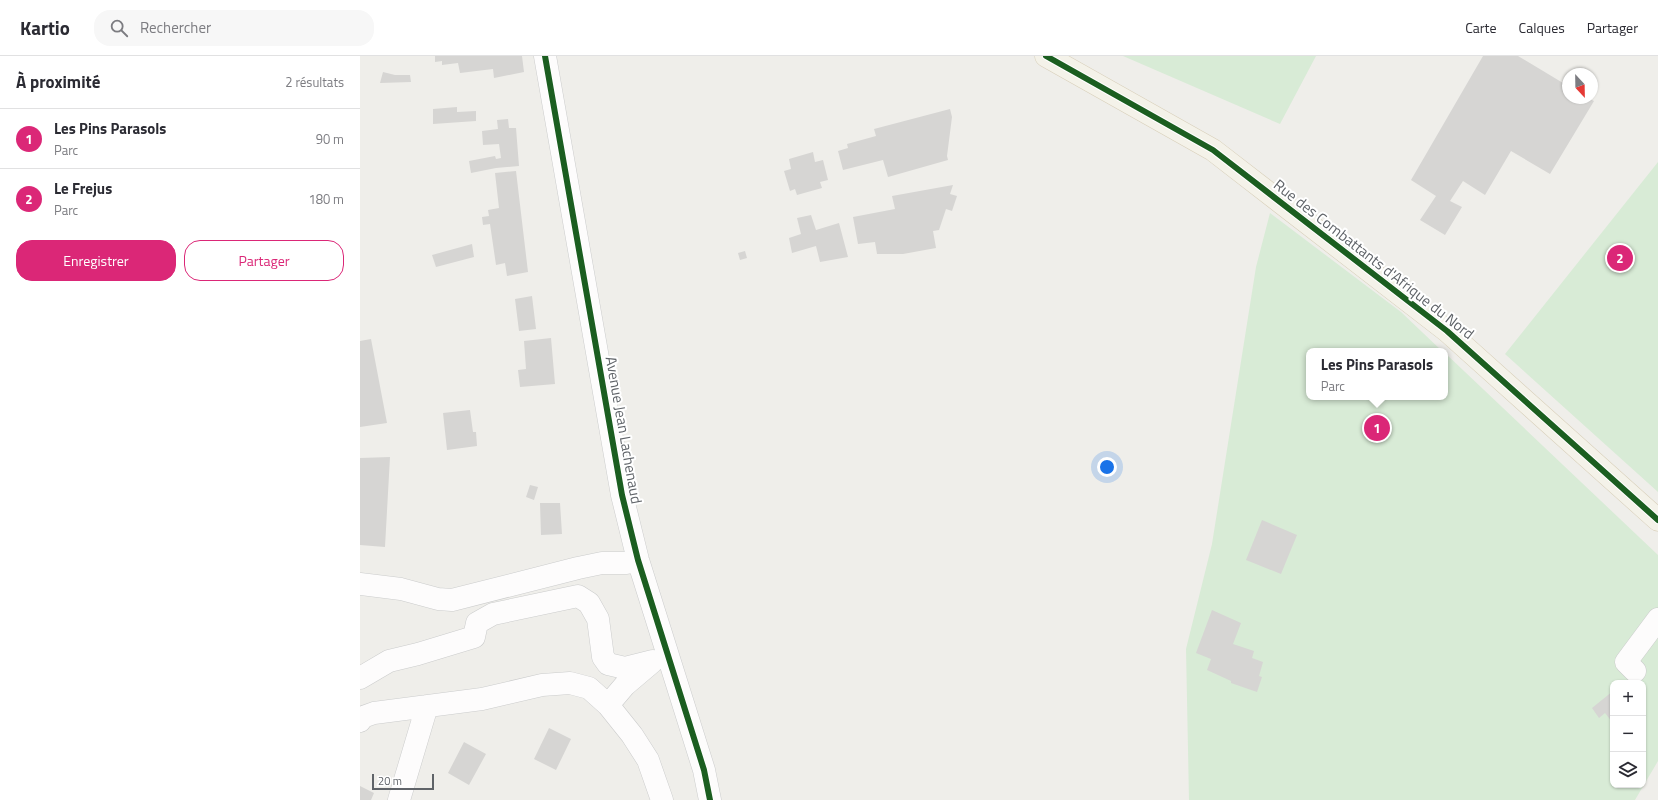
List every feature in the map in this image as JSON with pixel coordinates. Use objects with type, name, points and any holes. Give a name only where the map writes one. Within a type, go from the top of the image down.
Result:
[{"type":"main road","name":"Rue des Combattants d'Afrique du Nord","points":[[1046,56],[1212,150],[1447,331],[1658,520]]},
{"type":"street","name":"Avenue Jean Lachenaud","points":[[545,56],[622,495],[661,659],[704,770],[710,800]]},
{"type":"street","points":[[360,584],[401,589],[438,599],[452,600],[578,568],[602,563],[627,563],[638,560]]},
{"type":"street","points":[[360,678],[389,661],[474,637],[477,623],[493,614],[578,596],[588,603],[598,619],[603,657],[608,664],[625,668],[661,659]]},
{"type":"street","points":[[1636,671],[1626,662],[1658,619]]},
{"type":"street","points":[[608,705],[625,685],[661,659]]},
{"type":"street","points":[[360,721],[363,717],[374,713],[482,699],[542,685],[570,683],[588,688],[608,705],[632,735],[648,760],[662,800]]},
{"type":"street","points":[[399,800],[427,706]]},
{"type":"green space","points":[[1123,56],[1316,56],[1280,124]]},
{"type":"green space","points":[[1658,162],[1658,492],[1505,354]]},
{"type":"green space","points":[[1270,213],[1401,312],[1439,348],[1306,348],[1306,400],[1448,400],[1448,356],[1658,555],[1658,761],[1646,781],[1646,680],[1610,680],[1610,788],[1642,788],[1635,800],[1189,800],[1186,649],[1212,544],[1256,267]]},
{"type":"building","points":[[435,56],[522,56],[524,72],[494,78],[493,69],[460,73],[458,63],[442,65],[442,61],[435,62]]},
{"type":"building","points":[[1483,56],[1518,56],[1562,82],[1562,104],[1592,104],[1550,174],[1511,151],[1485,195],[1463,181],[1450,201],[1462,207],[1445,235],[1420,220],[1436,196],[1411,180]]},
{"type":"building","points":[[383,72],[395,75],[410,75],[411,82],[380,83]]},
{"type":"building","points":[[457,107],[457,112],[476,111],[476,121],[433,124],[433,109]]},
{"type":"building","points":[[950,109],[952,117],[947,156],[948,160],[888,177],[883,160],[843,170],[838,151],[848,148],[847,144],[876,136],[874,129]]},
{"type":"building","points":[[508,119],[509,128],[516,128],[519,166],[496,168],[471,173],[469,161],[495,156],[496,159],[501,158],[499,144],[483,145],[482,131],[498,129],[497,120]]},
{"type":"building","points":[[813,152],[815,162],[823,160],[828,180],[820,182],[822,188],[797,195],[795,189],[790,191],[784,171],[791,169],[789,159]]},
{"type":"building","points":[[516,171],[528,272],[507,276],[505,263],[496,265],[490,224],[483,225],[482,217],[489,216],[488,210],[499,208],[495,173]]},
{"type":"building","points":[[953,185],[950,194],[957,196],[952,211],[946,209],[939,230],[933,231],[936,248],[903,254],[877,254],[875,242],[858,244],[853,217],[895,209],[892,196]]},
{"type":"building","points":[[811,215],[816,230],[839,223],[848,257],[820,262],[816,246],[792,253],[789,238],[801,234],[797,218]]},
{"type":"building","points":[[472,244],[474,257],[436,267],[432,255]]},
{"type":"building","points":[[745,251],[747,258],[740,260],[738,253]]},
{"type":"building","points":[[532,296],[536,329],[519,331],[515,299]]},
{"type":"building","points":[[551,338],[555,384],[520,387],[518,370],[526,369],[524,341]]},
{"type":"building","points":[[371,339],[387,423],[360,427],[360,341]]},
{"type":"building","points":[[470,410],[473,432],[476,432],[477,446],[447,450],[443,413]]},
{"type":"building","points":[[390,457],[385,547],[360,545],[360,458]]},
{"type":"building","points":[[530,485],[538,487],[534,500],[526,497]]},
{"type":"building","points":[[540,503],[560,503],[562,534],[541,535]]},
{"type":"building","points":[[1262,520],[1297,535],[1281,574],[1246,560]]},
{"type":"building","points":[[1212,610],[1241,623],[1233,644],[1254,651],[1252,658],[1263,662],[1259,676],[1262,677],[1257,692],[1231,683],[1231,681],[1207,670],[1211,659],[1196,653]]},
{"type":"building","points":[[1610,693],[1610,719],[1605,713],[1599,718],[1592,708]]},
{"type":"building","points":[[549,728],[571,739],[556,770],[534,759]]},
{"type":"building","points":[[464,742],[486,754],[469,785],[448,773]]},
{"type":"building","points":[[360,786],[374,793],[371,800],[360,800]]},
{"type":"cycle path","points":[[545,56],[622,495],[638,560],[704,770],[710,800]]},
{"type":"cycle path","points":[[1046,56],[1213,150],[1447,331],[1658,520]]},
{"type":"place","name":"Le Frejus","points":[[1620,258]]},
{"type":"place","name":"Les Pins Parasols","points":[[1377,428]]}]
